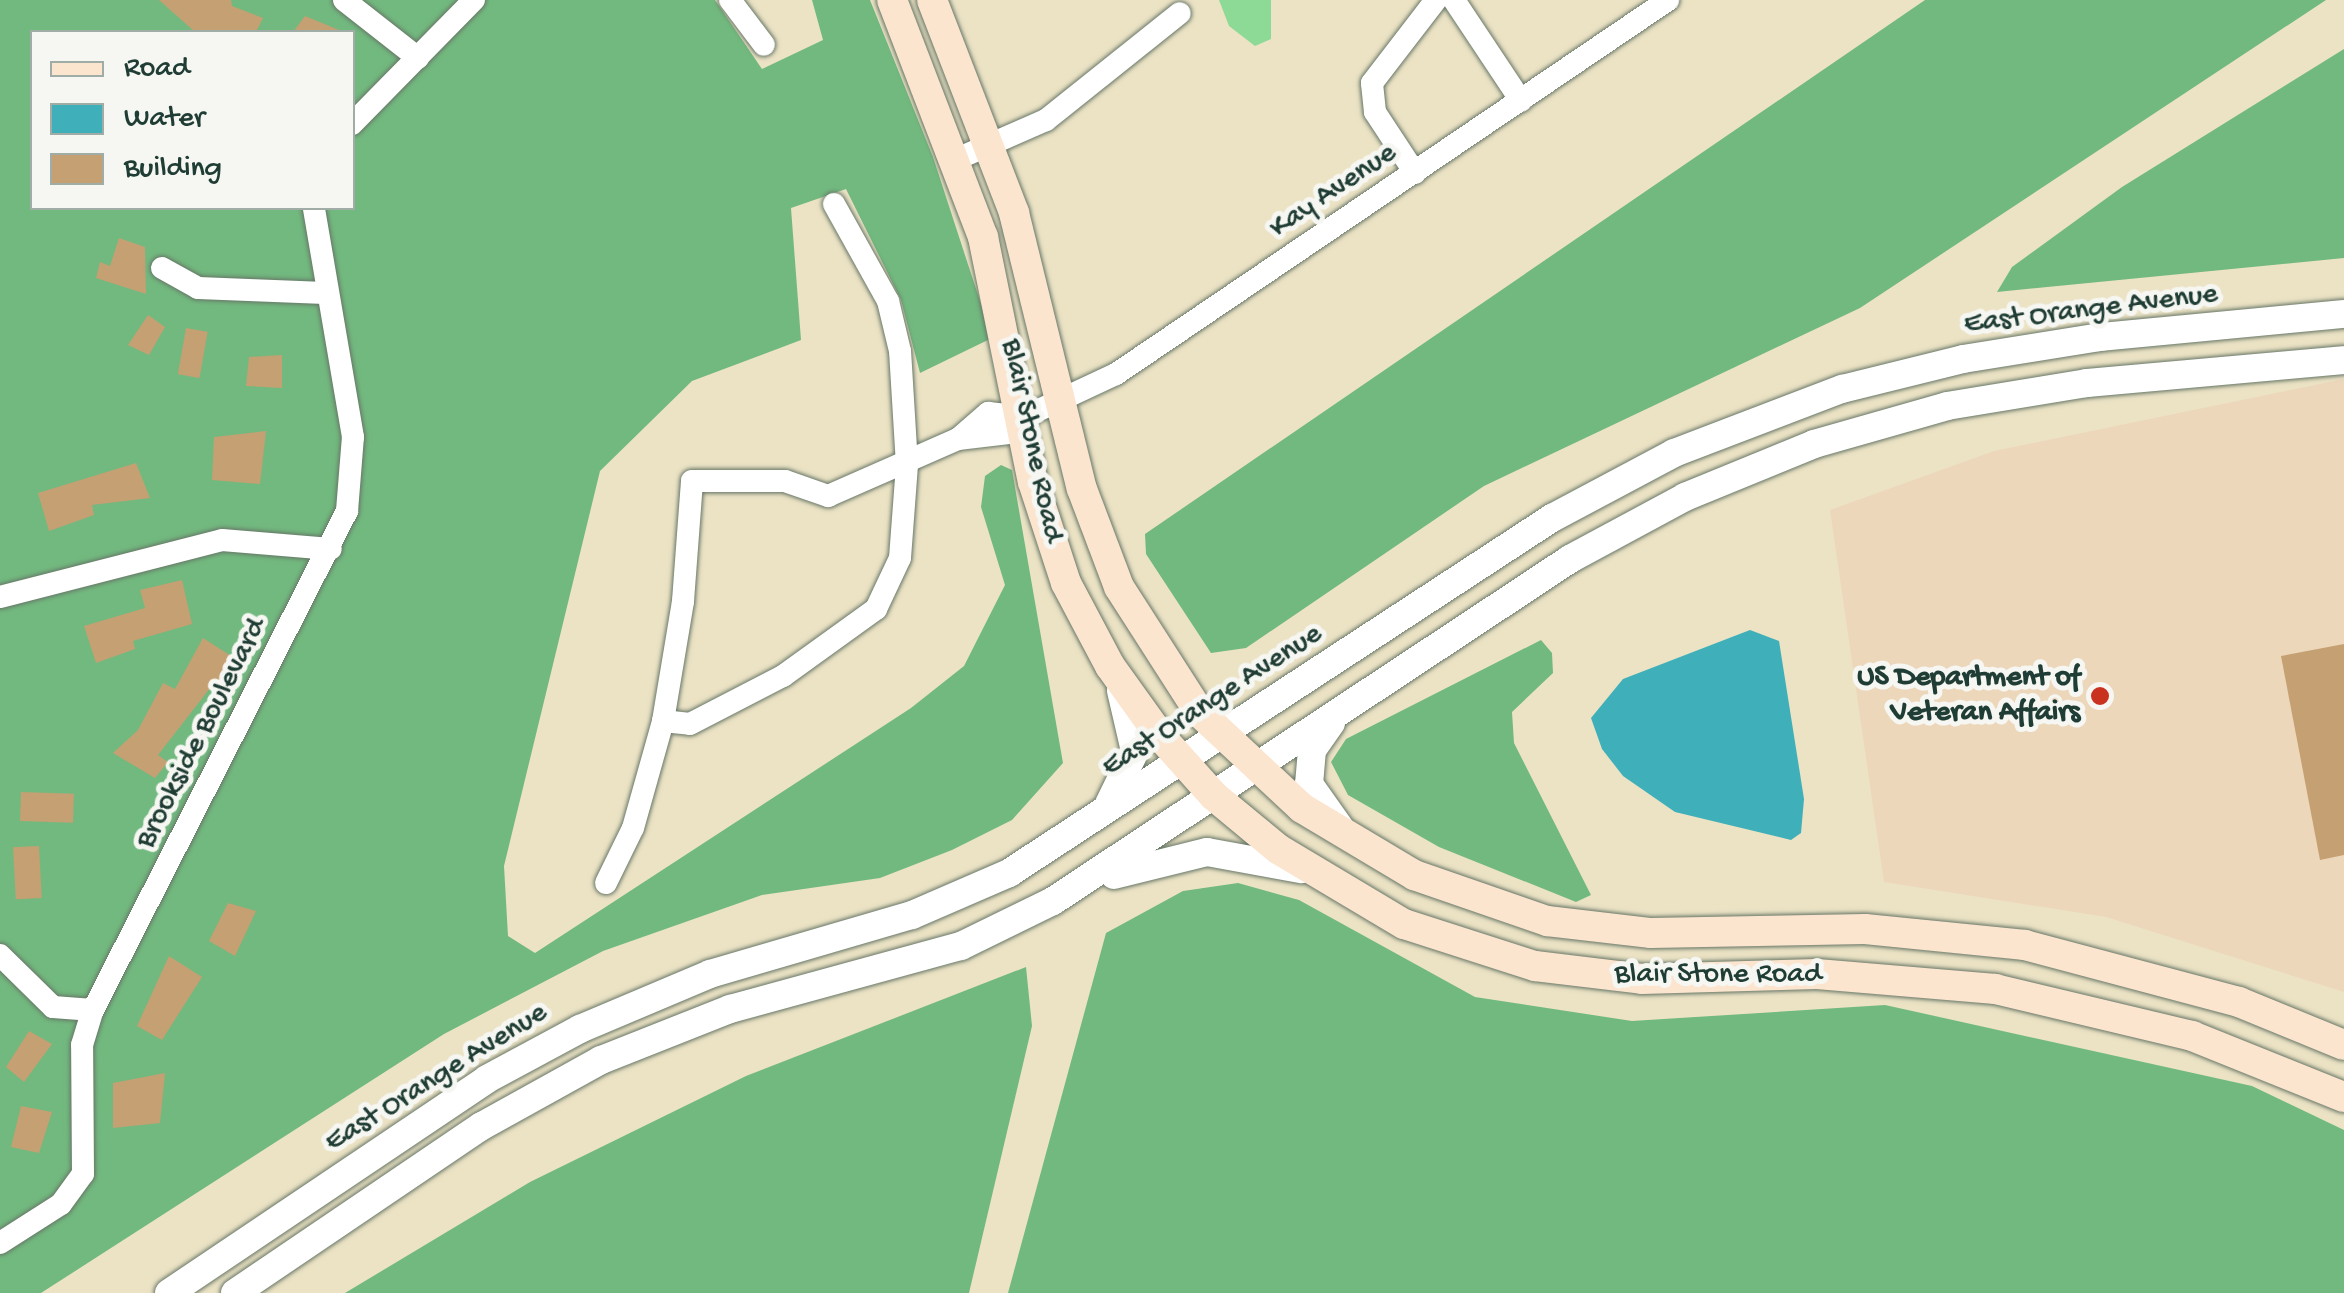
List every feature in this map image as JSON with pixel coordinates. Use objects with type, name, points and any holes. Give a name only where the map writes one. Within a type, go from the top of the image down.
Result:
[{"type":"main road","name":"Blair Stone Road","points":[[892,0],[957,158],[1000,302],[1052,550],[1110,666],[1182,761],[1214,796],[1310,872],[1435,936],[1567,972],[1642,979],[1897,977],[2126,1016],[2226,1047],[2344,1096]]},
{"type":"main road","name":"Blair Stone Road","points":[[932,0],[992,148],[1033,281],[1082,489],[1120,587],[1159,656],[1220,736],[1254,769],[1355,844],[1480,902],[1582,927],[1650,933],[1901,932],[2026,945],[2239,1002],[2344,1045]]},
{"type":"main road","points":[[2126,1016],[2136,972]]},
{"type":"street","points":[[344,0],[418,58]]},
{"type":"street","points":[[355,121],[474,0]]},
{"type":"street","points":[[730,0],[764,45]]},
{"type":"street","points":[[1415,173],[1376,112],[1372,83],[1436,0]]},
{"type":"street","points":[[1454,0],[1522,100]]},
{"type":"street","name":"Kay Avenue","points":[[907,465],[958,439],[1009,433],[1024,416],[1116,374],[1668,0]]},
{"type":"street","points":[[957,158],[992,148],[1046,120],[1180,13]]},
{"type":"street","points":[[663,721],[690,724],[718,713],[876,609],[900,558],[907,465],[900,351],[888,302],[834,204]]},
{"type":"street","name":"Brookside Boulevard","points":[[0,1243],[61,1204],[82,1174],[82,1045],[93,1010],[347,511],[354,456],[324,293],[314,210]]},
{"type":"street","points":[[162,268],[198,288],[324,293]]},
{"type":"street","name":"East Orange Avenue","points":[[169,1293],[457,1098],[549,1045],[710,974],[947,902],[1040,856],[1552,518],[1674,453],[1804,401],[1902,372],[2041,344],[2344,314]]},
{"type":"street","points":[[1053,901],[1632,524],[1814,444],[2016,393],[2344,360]]},
{"type":"street","points":[[606,884],[632,828],[663,721],[683,601],[692,481],[785,482],[828,496],[907,465]]},
{"type":"street","points":[[0,596],[222,540],[331,549]]},
{"type":"street","points":[[1100,815],[1125,778],[1136,738],[1110,666]]},
{"type":"street","points":[[1340,712],[1312,750],[1309,784],[1355,844]]},
{"type":"street","points":[[235,1293],[482,1126],[601,1060],[730,1009],[961,946],[1053,901],[1158,859],[1199,852],[1253,856],[1310,872]]},
{"type":"street","points":[[0,955],[53,1006],[93,1010]]},
{"type":"shaded area","name":"US Department of Veteran Affairs","points":[[2344,379],[2344,992],[2106,917],[1884,882],[1830,510],[1994,451]]},
{"type":"green space","points":[[0,0],[715,0],[762,69],[823,40],[812,0],[870,0],[933,157],[992,338],[920,373],[901,300],[846,189],[791,208],[801,340],[692,381],[600,471],[504,866],[508,936],[535,953],[911,708],[964,666],[1005,585],[981,507],[985,476],[1001,465],[1012,470],[1063,763],[1012,820],[952,850],[880,878],[762,895],[603,951],[444,1034],[41,1293],[0,1293]]},
{"type":"green space","points":[[1219,0],[1271,0],[1271,39],[1255,46],[1229,26]]},
{"type":"green space","points":[[1925,0],[2326,0],[1860,308],[1484,486],[1246,648],[1211,653],[1146,554],[1145,534]]},
{"type":"green space","points":[[2344,49],[2344,258],[1997,292],[2012,267],[2122,187]]},
{"type":"green space","points":[[1541,640],[1552,653],[1553,673],[1512,712],[1514,743],[1591,895],[1576,902],[1439,847],[1348,795],[1331,762],[1346,739]]},
{"type":"green space","points":[[1238,883],[1299,900],[1475,997],[1632,1021],[1885,1005],[2252,1086],[2344,1130],[2344,1293],[1008,1293],[1106,933],[1183,891]]},
{"type":"green space","points":[[1026,967],[1032,1026],[969,1293],[345,1293],[530,1182],[746,1076]]},
{"type":"water","points":[[1750,630],[1779,641],[1804,799],[1801,833],[1791,840],[1675,812],[1623,776],[1602,749],[1591,718],[1623,679]]},
{"type":"building","points":[[159,0],[231,0],[232,6],[263,18],[257,30],[193,30]]},
{"type":"building","points":[[305,16],[339,30],[294,30]]},
{"type":"building","points":[[119,238],[145,247],[146,294],[96,278],[100,262],[110,266]]},
{"type":"building","points":[[148,315],[165,327],[149,355],[128,345]]},
{"type":"building","points":[[186,328],[208,332],[200,378],[178,374]]},
{"type":"building","points":[[282,355],[282,388],[246,386],[249,357]]},
{"type":"building","points":[[266,431],[260,484],[212,480],[214,437]]},
{"type":"building","points":[[136,463],[150,498],[92,505],[94,515],[49,531],[38,493]]},
{"type":"building","points":[[182,580],[192,624],[133,641],[135,649],[96,663],[84,626],[145,608],[140,590]]},
{"type":"building","points":[[203,638],[242,663],[224,689],[214,683],[158,755],[168,762],[155,778],[113,753],[138,730],[163,683],[175,689]]},
{"type":"building","points":[[2344,644],[2344,855],[2320,860],[2281,656]]},
{"type":"building","points":[[21,792],[74,794],[73,823],[20,821]]},
{"type":"building","points":[[39,846],[42,898],[16,899],[13,847]]},
{"type":"building","points":[[228,903],[256,911],[235,956],[209,941]]},
{"type":"building","points":[[169,956],[202,977],[162,1040],[137,1026]]},
{"type":"building","points":[[29,1031],[52,1044],[24,1082],[6,1067]]},
{"type":"building","points":[[165,1073],[160,1123],[113,1128],[113,1083]]},
{"type":"building","points":[[21,1106],[52,1112],[39,1153],[11,1147]]},
{"type":"place","name":"US Department of Veteran Affairs","points":[[2100,696]]}]
